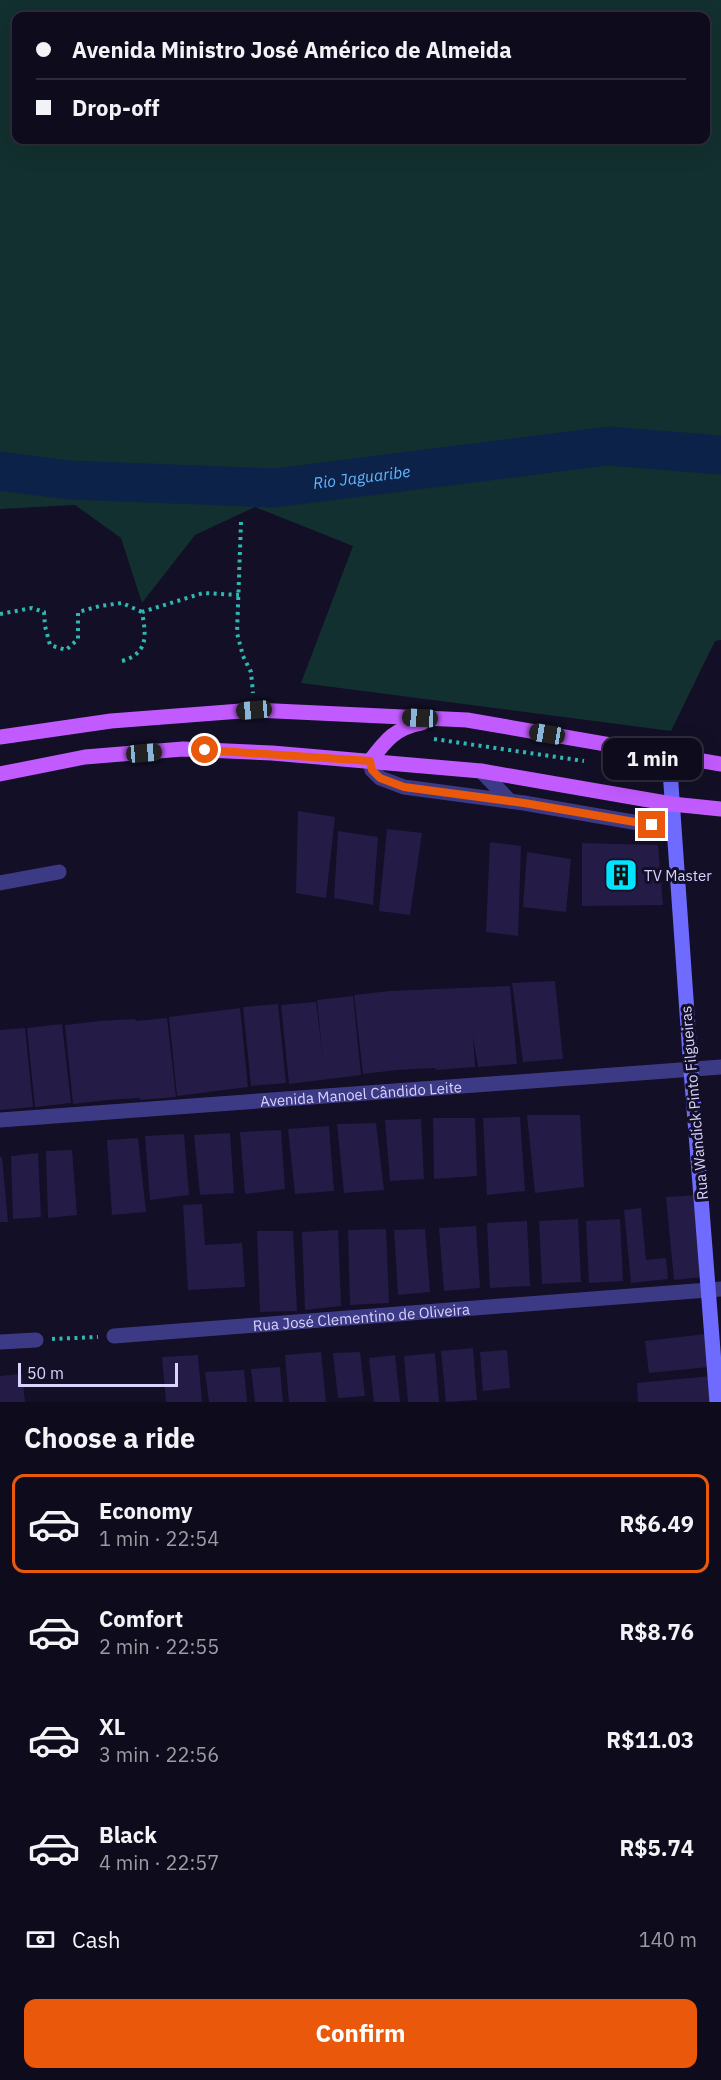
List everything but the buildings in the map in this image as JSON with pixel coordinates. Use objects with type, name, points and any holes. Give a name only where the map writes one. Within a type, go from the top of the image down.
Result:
[{"type":"main road","points":[[0,737],[111,721],[254,710],[467,720],[721,764]]},
{"type":"main road","points":[[370,761],[393,734],[404,727],[421,723],[467,720]]},
{"type":"main road","points":[[0,774],[86,758],[183,749],[482,771],[672,804],[721,809]]},
{"type":"street","name":"Rua Wandick Pinto Filgueiras","points":[[669,756],[690,1070],[715,1289],[717,1402]]},
{"type":"street","points":[[370,761],[372,770],[380,778],[404,787],[510,801],[673,829]]},
{"type":"street","points":[[482,771],[510,801]]},
{"type":"street","points":[[0,883],[59,872]]},
{"type":"street","name":"Avenida Manoel Cândido Leite","points":[[0,1120],[721,1067]]},
{"type":"street","name":"Rua José Clementino de Oliveira","points":[[114,1336],[715,1289]]},
{"type":"street","points":[[0,1342],[36,1340]]},
{"type":"path","points":[[241,522],[237,633],[243,656],[251,672],[254,710]]},
{"type":"path","points":[[0,614],[32,608],[44,612],[45,626],[51,645],[66,650],[78,639],[78,612],[122,603],[142,612],[203,593],[239,595]]},
{"type":"path","points":[[122,661],[138,653],[145,640],[142,612]]},
{"type":"path","points":[[36,1340],[114,1336]]},
{"type":"green space","points":[[0,0],[721,0],[721,640],[715,641],[671,731],[301,683],[353,546],[255,507],[195,535],[142,603],[121,538],[75,505],[0,509]]},
{"type":"waterway","name":"Rio Jaguaribe","points":[[0,471],[69,480],[274,488],[608,446],[721,455]]},
{"type":"place","name":"TV Master","points":[[621,875]]},
{"type":"route","points":[[205,750],[370,761],[372,770],[380,778],[404,787],[524,803],[652,825]]}]
